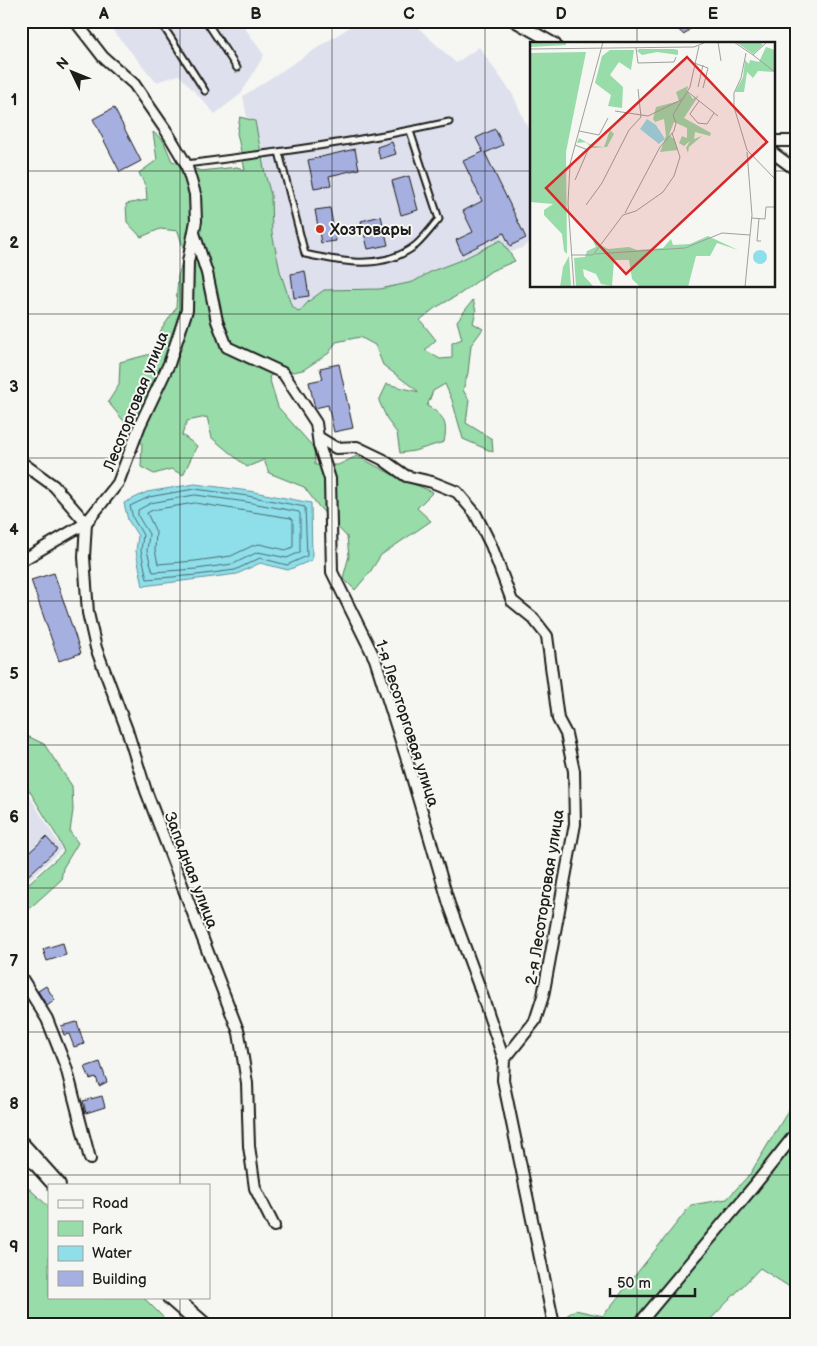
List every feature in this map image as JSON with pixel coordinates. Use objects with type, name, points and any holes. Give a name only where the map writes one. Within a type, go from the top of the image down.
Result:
[{"type":"main road","points":[[21,1145],[56,1184]]},
{"type":"main road","points":[[172,1298],[203,1325]]},
{"type":"street","name":"Лесоторговая улица","points":[[74,21],[103,56],[134,84],[167,132],[186,164],[195,194],[196,221],[188,262],[187,310],[169,364],[140,425],[118,483],[86,523]]},
{"type":"street","points":[[514,21],[551,42]]},
{"type":"street","points":[[774,141],[796,141]]},
{"type":"street","points":[[774,154],[796,170]]},
{"type":"street","name":"1-я Лесоторговая улица","points":[[194,233],[207,272],[217,321],[227,347],[284,373],[316,424],[330,479],[332,572],[375,659],[407,760],[448,904],[480,986],[504,1060]]},
{"type":"street","name":"2-я Лесоторговая улица","points":[[318,437],[336,448],[357,447],[382,459],[406,476],[432,482],[457,492],[475,513],[491,545],[512,601],[533,618],[547,636],[558,719],[566,734],[574,771],[575,824],[543,996],[535,1021],[504,1060]]},
{"type":"street","points":[[21,462],[54,486],[86,523],[21,561]]},
{"type":"street","name":"Западная улица","points":[[86,523],[84,558],[88,613],[96,648],[127,730],[146,791],[186,899],[239,1033],[246,1083],[254,1188],[274,1226]]},
{"type":"street","points":[[21,977],[47,1019],[66,1067],[90,1159]]},
{"type":"street","points":[[504,1060],[503,1080],[554,1325]]},
{"type":"street","points":[[638,1325],[796,1133]]},
{"type":"lane","points":[[160,21],[205,92]]},
{"type":"lane","points":[[206,21],[237,68]]},
{"type":"lane","points":[[186,164],[279,152],[449,122]]},
{"type":"lane","points":[[279,152],[305,254],[361,264],[390,260],[416,245],[439,219],[410,130]]},
{"type":"shaded area","points":[[105,21],[240,21],[264,55],[241,94],[215,114],[179,75],[156,82]]},
{"type":"shaded area","points":[[359,21],[411,21],[456,63],[479,47],[513,95],[530,133],[530,242],[522,248],[433,280],[289,315],[254,156],[243,96]]},
{"type":"shaded area","points":[[21,782],[62,849],[21,887]]},
{"type":"green space","points":[[240,117],[255,121],[271,195],[272,233],[280,271],[291,305],[299,312],[309,301],[324,290],[380,289],[413,282],[432,271],[461,260],[501,240],[515,261],[491,271],[420,320],[436,340],[425,350],[440,359],[452,358],[452,343],[462,339],[457,321],[473,300],[476,311],[473,323],[483,329],[471,345],[468,373],[463,390],[469,400],[466,423],[492,439],[493,452],[463,439],[452,400],[445,384],[433,391],[427,406],[441,416],[443,420],[445,425],[444,442],[400,453],[397,433],[388,421],[379,401],[387,384],[419,392],[383,365],[375,345],[360,337],[336,342],[329,353],[303,370],[293,372],[282,368],[269,377],[278,407],[314,448],[315,465],[338,465],[357,456],[399,478],[433,492],[417,508],[431,521],[381,555],[355,590],[343,578],[349,556],[347,537],[319,507],[304,487],[269,473],[264,460],[247,467],[212,438],[207,417],[187,421],[182,435],[197,446],[183,475],[171,469],[154,474],[141,467],[142,443],[108,402],[119,385],[120,362],[151,354],[158,346],[161,330],[176,308],[178,276],[185,254],[178,231],[160,229],[141,237],[127,222],[126,204],[147,200],[146,187],[139,173],[157,160],[153,132],[163,140],[172,161],[201,171],[237,167],[245,170],[237,133]]},
{"type":"green space","points":[[21,733],[44,744],[72,786],[73,810],[70,832],[78,843],[63,868],[61,880],[21,916],[21,890],[64,852],[58,838],[21,777]]},
{"type":"green space","points":[[796,1098],[796,1291],[760,1268],[705,1325],[553,1325],[575,1310],[603,1316],[691,1205],[727,1199],[750,1174]]},
{"type":"green space","points":[[21,1181],[48,1206],[48,1298],[144,1298],[171,1325],[21,1325]]},
{"type":"water","points":[[195,484],[249,491],[311,503],[312,560],[288,570],[260,563],[237,574],[143,586],[136,551],[138,536],[128,520],[124,503],[147,492]]},
{"type":"building","points":[[669,21],[697,21],[684,35]]},
{"type":"building","points":[[114,108],[141,161],[120,172],[93,119]]},
{"type":"building","points":[[495,129],[503,145],[485,153],[526,238],[510,246],[504,233],[462,254],[456,240],[473,232],[463,211],[482,201],[463,161],[483,152],[476,138]]},
{"type":"building","points":[[392,142],[396,154],[380,159],[377,147]]},
{"type":"building","points":[[355,149],[359,169],[329,176],[331,185],[314,188],[308,160]]},
{"type":"building","points":[[409,176],[418,210],[401,215],[392,181]]},
{"type":"building","points":[[330,208],[336,241],[321,243],[315,210]]},
{"type":"building","points":[[381,216],[388,245],[368,249],[361,221]]},
{"type":"building","points":[[305,271],[309,296],[294,298],[291,274]]},
{"type":"building","points":[[339,364],[353,428],[334,432],[328,405],[315,408],[309,382],[323,379],[320,368]]},
{"type":"building","points":[[54,573],[81,653],[59,661],[31,580]]},
{"type":"building","points":[[46,837],[57,849],[21,882],[21,860]]},
{"type":"building","points":[[63,943],[66,955],[47,961],[43,949]]},
{"type":"building","points":[[46,986],[55,1000],[47,1006],[38,991]]},
{"type":"building","points":[[77,1022],[84,1044],[74,1047],[69,1034],[64,1035],[61,1026]]},
{"type":"building","points":[[100,1062],[107,1082],[99,1086],[96,1077],[90,1079],[85,1067]]},
{"type":"building","points":[[102,1096],[105,1107],[86,1113],[83,1101]]},
{"type":"place","name":"Хозтовары","points":[[320,229]]}]
